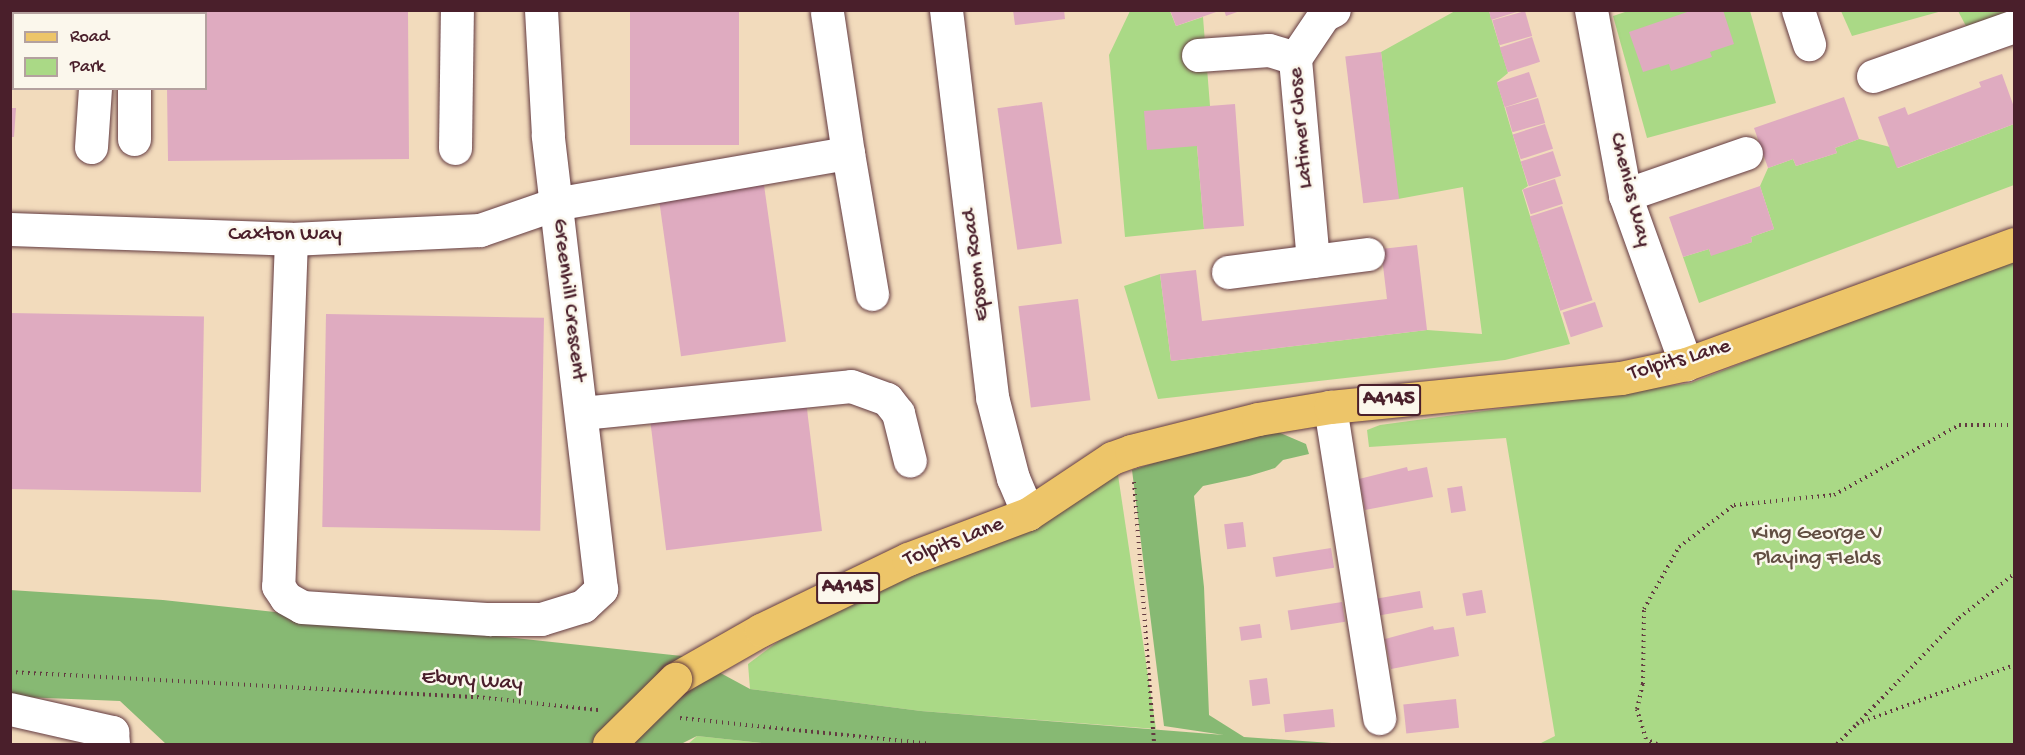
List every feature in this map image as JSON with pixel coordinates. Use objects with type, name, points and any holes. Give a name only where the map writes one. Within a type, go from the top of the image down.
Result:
[{"type":"main road","name":"Tolpits Lane","points":[[609,744],[675,679],[761,630],[908,559],[1028,514],[1112,458],[1258,419],[1330,407],[1621,378],[1686,364],[2014,244]]},
{"type":"street","points":[[455,148],[457,10]]},
{"type":"street","name":"Greenhill Crescent","points":[[291,239],[278,586],[286,598],[302,607],[541,619],[583,606],[601,589],[582,413],[555,204],[540,10]]},
{"type":"street","name":"Epsom Road","points":[[946,10],[992,398],[1013,478],[1028,514]]},
{"type":"street","points":[[1798,10],[1809,44]]},
{"type":"street","name":"Latimer Close","points":[[1313,261],[1295,58],[1327,12]]},
{"type":"street","points":[[827,13],[872,294]]},
{"type":"street","name":"Chenies Way","points":[[1600,13],[1625,195],[1686,364]]},
{"type":"street","points":[[1873,76],[2014,26]]},
{"type":"street","points":[[1198,56],[1269,50],[1295,58]]},
{"type":"street","points":[[91,147],[95,90]]},
{"type":"street","points":[[134,90],[134,139]]},
{"type":"street","name":"Caxton Way","points":[[10,229],[291,239],[480,230],[555,204],[848,153]]},
{"type":"street","points":[[1625,195],[1746,153]]},
{"type":"street","points":[[1228,272],[1368,254]]},
{"type":"street","points":[[582,413],[851,386],[888,399],[898,413],[910,461]]},
{"type":"street","points":[[1330,407],[1379,718]]},
{"type":"street","points":[[10,709],[112,732],[113,744]]},
{"type":"path","points":[[1657,744],[1646,740],[1637,709],[1643,684],[1644,609],[1679,547],[1734,505],[1834,495],[1959,425],[2014,425]]},
{"type":"path","points":[[1134,471],[1154,744]]},
{"type":"path","points":[[1838,744],[1959,618],[2014,574]]},
{"type":"path","points":[[1857,724],[2014,665]]},
{"type":"path","name":"Ebury Way","points":[[10,672],[477,697],[604,711]]},
{"type":"path","points":[[674,718],[930,744]]},
{"type":"green space","points":[[1631,10],[1750,11],[1776,103],[1647,138],[1613,16]]},
{"type":"green space","points":[[2014,10],[1966,26],[1958,11]]},
{"type":"green space","points":[[1130,11],[1170,11],[1176,26],[1203,17],[1210,106],[1197,146],[1204,229],[1125,237],[1109,55]]},
{"type":"green space","points":[[1455,11],[1489,11],[1508,73],[1497,82],[1528,186],[1522,190],[1570,344],[1505,360],[1158,399],[1124,286],[1160,274],[1171,361],[1427,330],[1482,334],[1463,187],[1398,199],[1381,52]]},
{"type":"green space","points":[[1841,11],[1942,11],[1852,36]]},
{"type":"green space","points":[[2014,124],[2014,185],[1699,303],[1683,257],[1709,249],[1711,255],[1752,242],[1751,237],[1774,229],[1760,186],[1768,168],[1793,159],[1796,166],[1837,153],[1835,148],[1859,139],[1890,147],[1898,168]]},
{"type":"green space","name":"King George V Playing FIelds","points":[[2014,257],[2014,744],[1539,744],[1555,736],[1506,438],[1369,447],[1367,430],[1380,425],[1691,383]]},
{"type":"green space","points":[[1278,432],[1306,444],[1309,454],[1283,460],[1275,468],[1249,476],[1203,486],[1194,496],[1204,587],[1209,715],[1244,737],[1346,744],[772,744],[697,736],[681,744],[166,744],[120,701],[22,697],[11,693],[10,590],[163,600],[691,657],[750,689],[921,711],[1224,735],[1164,726],[1132,470],[1195,450]]},
{"type":"green space","points":[[1118,475],[1156,729],[921,711],[750,689],[748,664],[796,628],[881,574]]},
{"type":"green space","points":[[697,736],[772,744],[688,744]]},
{"type":"building","points":[[169,10],[408,11],[409,159],[168,161],[167,90],[207,90],[207,12]]},
{"type":"building","points":[[630,10],[739,10],[739,145],[630,145]]},
{"type":"building","points":[[1013,10],[1064,10],[1065,19],[1015,25]]},
{"type":"building","points":[[1170,10],[1219,10],[1219,11],[1176,26]]},
{"type":"building","points":[[1224,10],[1239,10],[1240,11],[1226,16]]},
{"type":"building","points":[[1489,10],[1520,10],[1520,11],[1491,20]]},
{"type":"building","points":[[1693,10],[1723,10],[1734,44],[1710,52],[1712,57],[1671,71],[1669,64],[1643,72],[1629,32]]},
{"type":"building","points":[[1525,11],[1532,36],[1499,45],[1492,20]]},
{"type":"building","points":[[1532,37],[1540,62],[1508,72],[1500,48]]},
{"type":"building","points":[[1381,52],[1399,199],[1363,203],[1345,56]]},
{"type":"building","points":[[1529,72],[1537,97],[1505,107],[1497,83]]},
{"type":"building","points":[[2002,74],[2014,107],[2014,124],[1897,168],[1878,117],[1905,107],[1908,115],[1981,87],[1979,82]]},
{"type":"building","points":[[1844,97],[1859,139],[1835,148],[1837,153],[1796,166],[1793,159],[1768,168],[1754,128]]},
{"type":"building","points":[[1538,98],[1545,123],[1512,132],[1505,107]]},
{"type":"building","points":[[1042,102],[1062,244],[1017,250],[997,108]]},
{"type":"building","points":[[1235,104],[1244,226],[1204,229],[1197,146],[1147,150],[1144,111]]},
{"type":"building","points":[[10,108],[16,108],[14,137],[10,137]]},
{"type":"building","points":[[1545,124],[1553,149],[1521,159],[1513,135]]},
{"type":"building","points":[[1553,151],[1561,176],[1529,186],[1521,162]]},
{"type":"building","points":[[1555,179],[1563,204],[1531,214],[1523,190]]},
{"type":"building","points":[[764,185],[786,341],[681,356],[659,200]]},
{"type":"building","points":[[1760,186],[1774,229],[1751,237],[1752,242],[1711,256],[1709,249],[1683,257],[1669,217]]},
{"type":"building","points":[[1562,206],[1593,300],[1560,311],[1530,217]]},
{"type":"building","points":[[1417,245],[1427,330],[1171,361],[1160,274],[1196,270],[1202,321],[1387,299],[1381,249]]},
{"type":"building","points":[[1078,299],[1090,400],[1031,408],[1018,306]]},
{"type":"building","points":[[1595,302],[1603,327],[1571,337],[1563,313]]},
{"type":"building","points":[[10,313],[204,316],[201,492],[10,489]]},
{"type":"building","points":[[326,314],[544,318],[540,531],[322,527]]},
{"type":"building","points":[[806,401],[822,531],[666,550],[650,420]]},
{"type":"building","points":[[1407,467],[1408,471],[1427,467],[1433,497],[1365,510],[1359,479]]},
{"type":"building","points":[[1462,486],[1466,511],[1451,513],[1447,488]]},
{"type":"building","points":[[1243,522],[1246,547],[1227,549],[1224,524]]},
{"type":"building","points":[[1331,548],[1334,568],[1276,577],[1273,557]]},
{"type":"building","points":[[1482,590],[1486,613],[1466,616],[1462,593]]},
{"type":"building","points":[[1420,591],[1423,608],[1378,616],[1375,599]]},
{"type":"building","points":[[1342,602],[1345,622],[1291,630],[1288,611]]},
{"type":"building","points":[[1260,624],[1262,638],[1241,641],[1239,627]]},
{"type":"building","points":[[1433,626],[1434,630],[1454,627],[1459,656],[1391,669],[1385,639]]},
{"type":"building","points":[[1267,678],[1270,704],[1252,706],[1249,680]]},
{"type":"building","points":[[1456,699],[1459,728],[1406,733],[1403,705]]},
{"type":"building","points":[[1333,709],[1335,727],[1285,732],[1283,714]]}]
